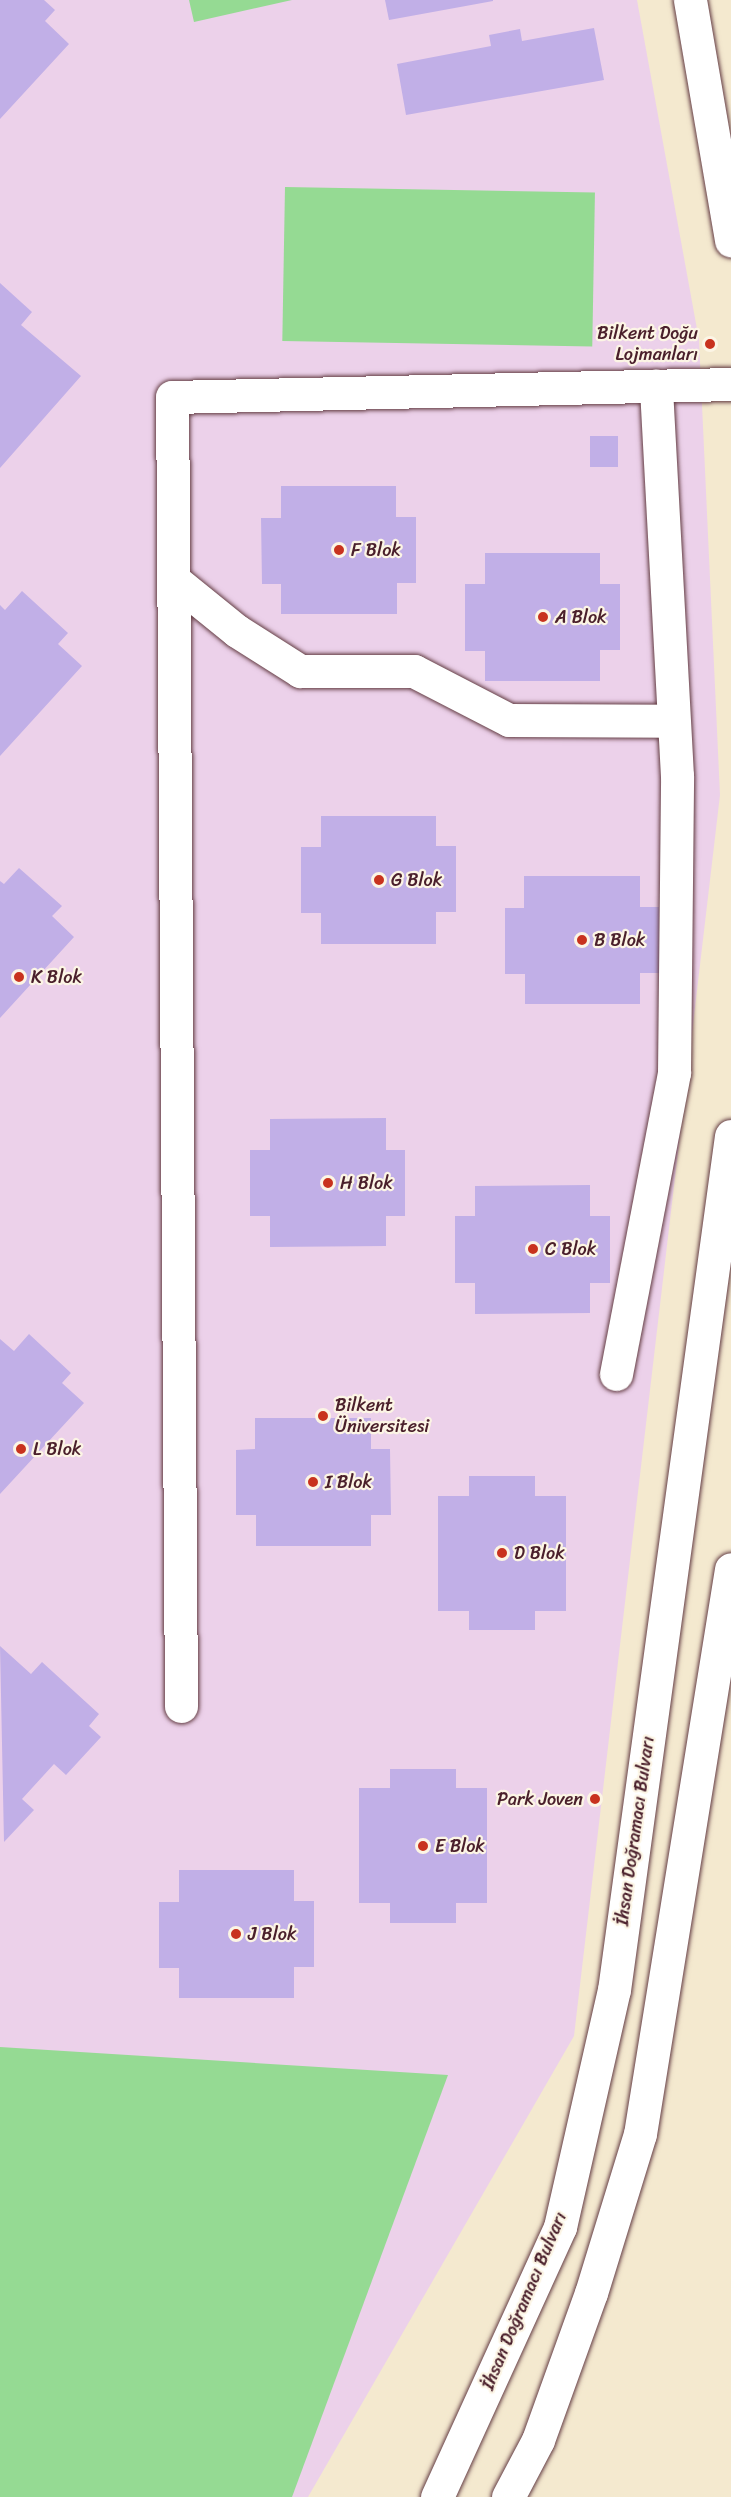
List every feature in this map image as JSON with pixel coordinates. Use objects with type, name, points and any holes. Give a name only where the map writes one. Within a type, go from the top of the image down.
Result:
[{"type":"main road","points":[[690,0],[731,241]]},
{"type":"main road","points":[[181,1706],[172,397],[731,384]]},
{"type":"main road","points":[[616,1374],[674,1072],[674,722],[656,386]]},
{"type":"main road","points":[[174,580],[237,632],[300,671],[414,671],[509,720],[674,722]]},
{"type":"main road","name":"İhsan Doğramacı Bulvarı","points":[[437,2497],[560,2227],[614,1990],[731,1136]]},
{"type":"main road","points":[[508,2497],[538,2440],[588,2303],[640,2134],[731,1569]]},
{"type":"shaded area","name":"Bilkent Üniversitesi","points":[[0,0],[637,0],[699,340],[720,795],[574,2036],[308,2497],[0,2497]]},
{"type":"green space","points":[[189,0],[292,0],[194,22]]},
{"type":"green space","points":[[285,187],[595,192],[592,346],[282,341]]},
{"type":"green space","points":[[0,2047],[448,2075],[292,2497],[0,2497]]},
{"type":"building","points":[[0,0],[44,0],[55,10],[45,21],[69,44],[0,119]]},
{"type":"building","points":[[385,0],[493,0],[493,1],[389,20]]},
{"type":"building","points":[[594,28],[604,80],[406,115],[397,64],[491,46],[489,35],[520,29],[522,41]]},
{"type":"building","points":[[0,283],[32,312],[21,325],[81,376],[0,468]]},
{"type":"building","points":[[590,436],[618,436],[618,467],[590,467]]},
{"type":"building","name":"F Blok","points":[[281,486],[396,486],[396,517],[416,517],[416,583],[397,583],[397,614],[281,614],[281,584],[262,584],[261,518],[281,518]]},
{"type":"building","name":"A Blok","points":[[485,553],[600,553],[600,584],[620,584],[620,650],[600,650],[600,681],[485,681],[485,651],[465,651],[465,584],[485,584]]},
{"type":"building","points":[[22,591],[68,633],[58,644],[82,666],[0,756],[0,605],[5,610]]},
{"type":"building","name":"G Blok","points":[[321,816],[436,816],[436,846],[456,846],[456,912],[436,912],[436,944],[321,944],[321,913],[301,913],[301,847],[321,847]]},
{"type":"building","name":"K Blok","points":[[19,868],[62,906],[52,916],[74,937],[0,1018],[0,881],[4,884]]},
{"type":"building","name":"B Blok","points":[[524,876],[640,876],[640,907],[659,907],[660,973],[640,973],[640,1004],[525,1004],[525,974],[505,974],[505,908],[524,908]]},
{"type":"building","name":"H Blok","points":[[386,1118],[386,1150],[405,1150],[405,1216],[386,1216],[386,1246],[270,1247],[270,1216],[250,1216],[250,1150],[270,1150],[270,1119]]},
{"type":"building","name":"C Blok","points":[[590,1185],[590,1216],[610,1216],[610,1283],[590,1283],[590,1313],[475,1314],[475,1283],[455,1283],[455,1216],[475,1216],[475,1186]]},
{"type":"building","name":"L Blok","points":[[29,1334],[71,1373],[62,1383],[84,1403],[0,1494],[0,1339],[14,1351]]},
{"type":"building","name":"I Blok","points":[[255,1418],[371,1418],[371,1449],[390,1449],[391,1515],[371,1515],[371,1546],[256,1546],[256,1515],[236,1515],[236,1450],[255,1449]]},
{"type":"building","name":"D Blok","points":[[469,1476],[535,1476],[535,1496],[566,1496],[566,1611],[535,1611],[535,1630],[469,1630],[469,1611],[438,1611],[438,1496],[469,1496]]},
{"type":"building","points":[[0,1646],[31,1674],[42,1662],[99,1714],[89,1726],[101,1737],[66,1775],[54,1764],[22,1799],[34,1810],[4,1842]]},
{"type":"building","name":"E Blok","points":[[390,1769],[456,1769],[456,1788],[487,1788],[487,1903],[456,1903],[456,1923],[390,1923],[390,1903],[359,1903],[359,1788],[390,1788]]},
{"type":"building","name":"J Blok","points":[[179,1870],[294,1870],[294,1901],[314,1901],[314,1967],[294,1967],[294,1998],[179,1998],[179,1968],[159,1968],[159,1902],[179,1902]]},
{"type":"place","name":"Bilkent Doğu Lojmanları","points":[[710,344]]},
{"type":"place","name":"F Blok","points":[[339,550]]},
{"type":"place","name":"A Blok","points":[[543,617]]},
{"type":"place","name":"G Blok","points":[[379,880]]},
{"type":"place","name":"B Blok","points":[[582,940]]},
{"type":"place","name":"K Blok","points":[[19,977]]},
{"type":"place","name":"H Blok","points":[[328,1183]]},
{"type":"place","name":"C Blok","points":[[533,1249]]},
{"type":"place","name":"Bilkent Üniversitesi","points":[[323,1416]]},
{"type":"place","name":"L Blok","points":[[21,1449]]},
{"type":"place","name":"I Blok","points":[[313,1482]]},
{"type":"place","name":"D Blok","points":[[502,1553]]},
{"type":"place","name":"Park Joven","points":[[595,1799]]},
{"type":"place","name":"E Blok","points":[[423,1846]]},
{"type":"place","name":"J Blok","points":[[236,1934]]}]
